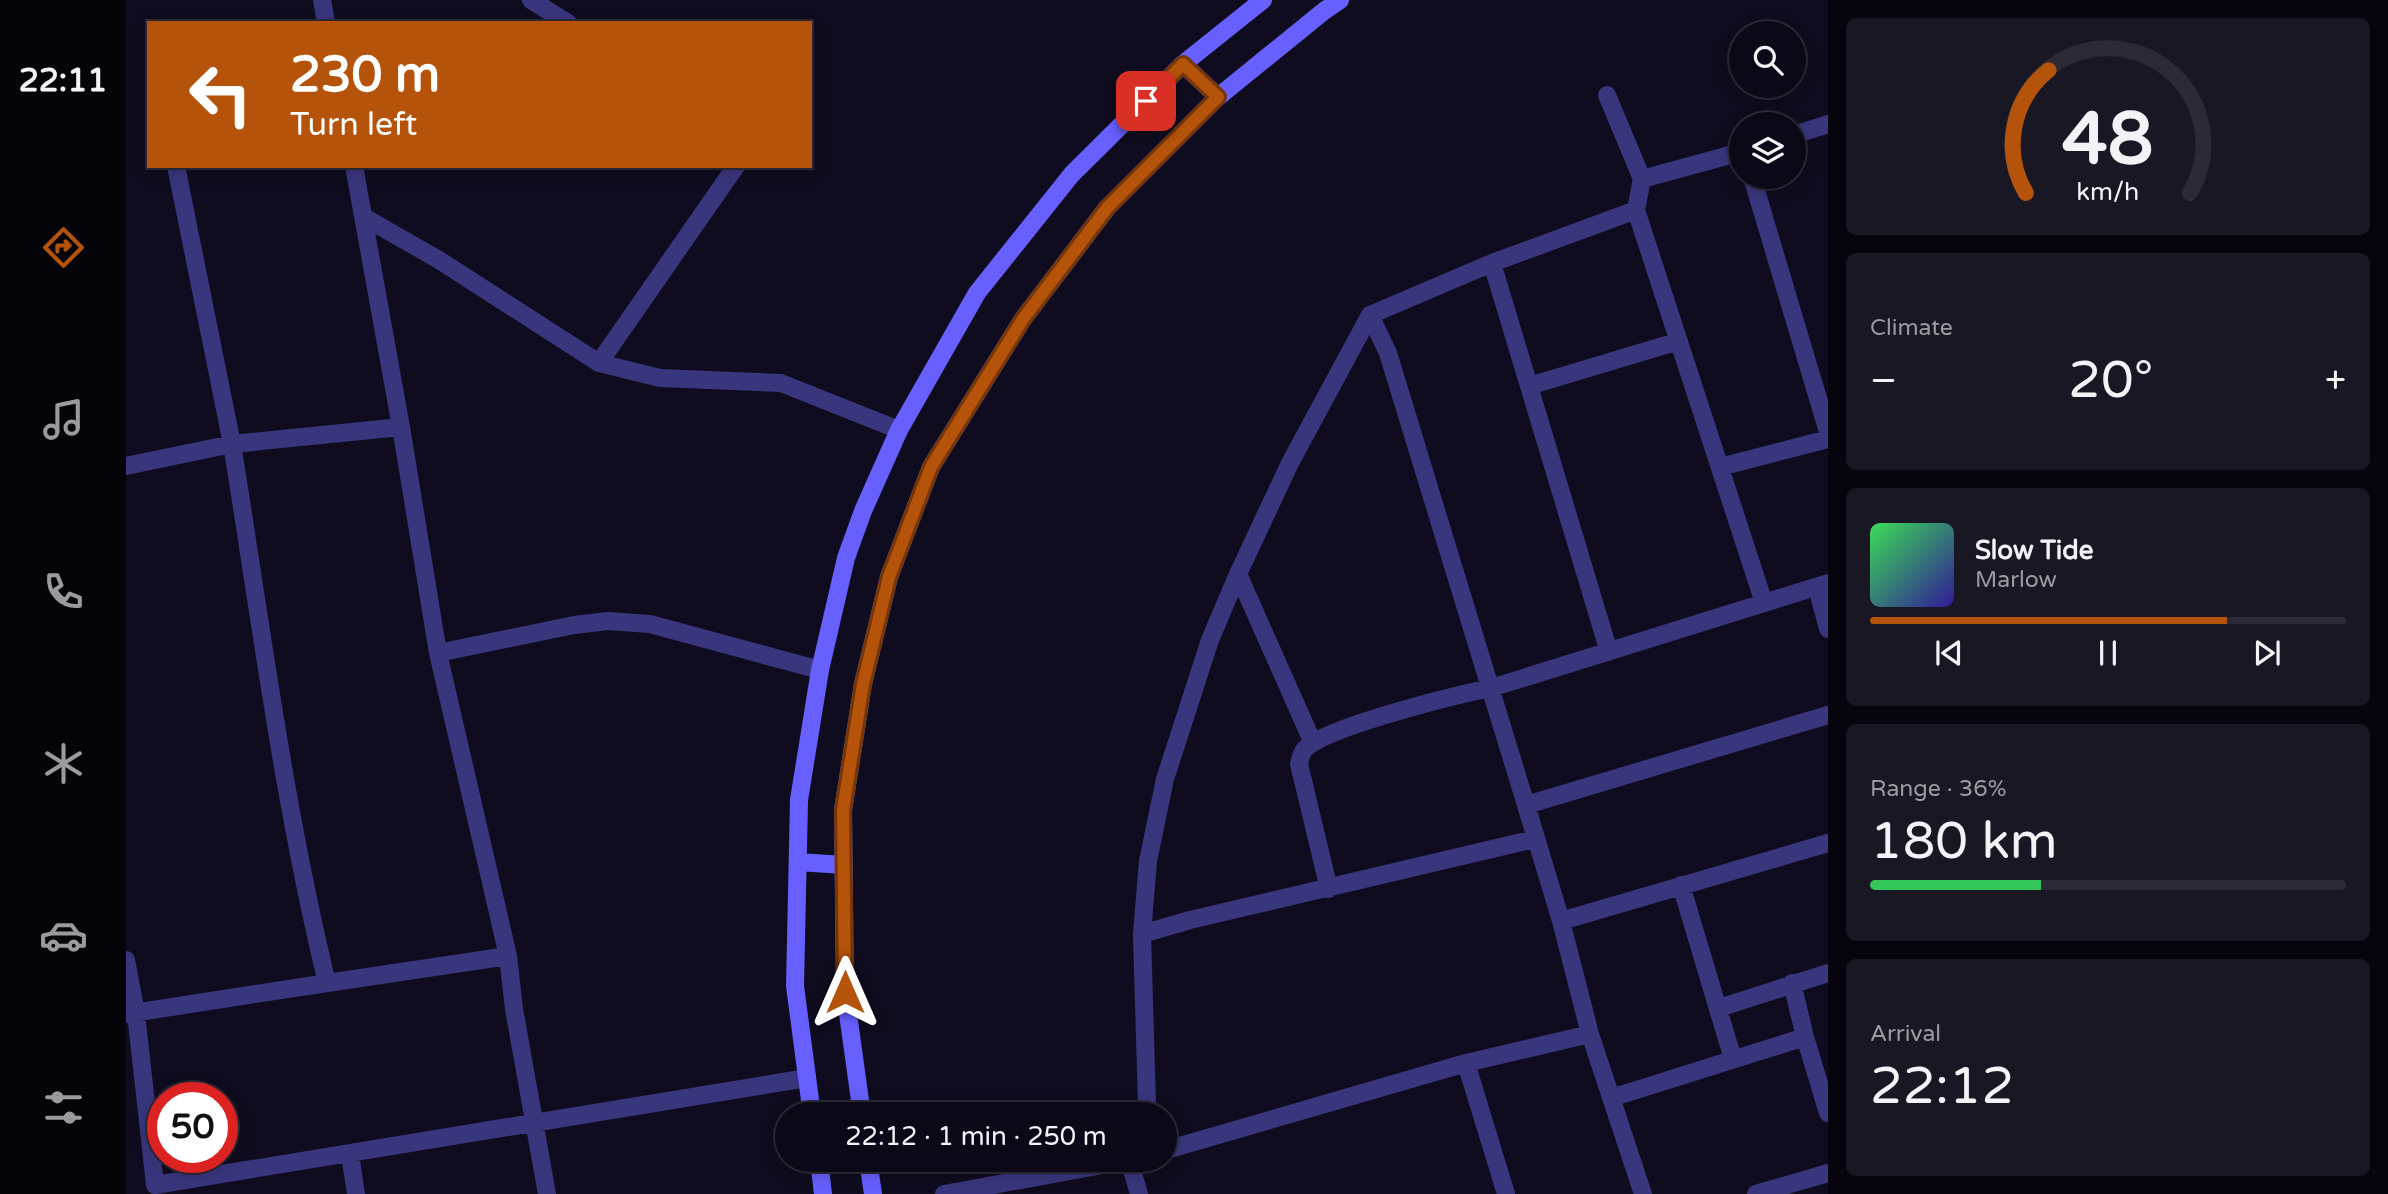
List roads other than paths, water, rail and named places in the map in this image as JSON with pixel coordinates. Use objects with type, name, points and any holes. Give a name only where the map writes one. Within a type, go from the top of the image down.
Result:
[{"type":"main road","points":[[810,1102],[795,985],[799,800],[820,670],[846,558],[863,511],[899,430],[977,293],[1072,174],[1183,64],[1263,0]]},
{"type":"main road","points":[[860,1102],[845,992],[843,810],[863,684],[889,577],[931,467],[1023,319],[1107,208],[1218,97],[1324,10],[1340,0]]},
{"type":"main road","points":[[1183,64],[1218,97]]},
{"type":"main road","points":[[798,862],[844,865]]},
{"type":"main road","points":[[821,1172],[824,1194]]},
{"type":"main road","points":[[870,1172],[873,1194]]},
{"type":"street","points":[[322,0],[326,21]]},
{"type":"street","points":[[531,0],[565,21]]},
{"type":"street","points":[[1606,95],[1642,179],[1636,210],[1764,603]]},
{"type":"street","points":[[1806,131],[1828,124]]},
{"type":"street","points":[[1642,179],[1729,155]]},
{"type":"street","points":[[176,168],[232,444],[282,754],[314,931],[327,983]]},
{"type":"street","points":[[354,168],[438,653],[508,956],[514,1009],[547,1194]]},
{"type":"street","points":[[598,363],[735,168]]},
{"type":"street","points":[[1756,189],[1828,432]]},
{"type":"street","points":[[1147,1102],[1142,934],[1149,861],[1165,779],[1210,640],[1238,574],[1290,463],[1370,315],[1492,263],[1636,210]]},
{"type":"street","points":[[364,217],[439,260],[598,363],[660,378],[781,383],[899,430]]},
{"type":"street","points":[[1492,263],[1609,652]]},
{"type":"street","points":[[1370,315],[1388,354],[1527,805],[1590,1034],[1643,1194]]},
{"type":"street","points":[[1529,386],[1679,341]]},
{"type":"street","points":[[126,466],[232,444],[401,428]]},
{"type":"street","points":[[1720,467],[1828,439]]},
{"type":"street","points":[[1238,574],[1313,743]]},
{"type":"street","points":[[1329,889],[1299,764],[1303,751],[1313,743],[1384,716],[1491,688],[1823,585],[1828,629]]},
{"type":"street","points":[[438,653],[574,625],[608,621],[650,624],[820,670]]},
{"type":"street","points":[[1527,805],[1828,715]]},
{"type":"street","points":[[1142,934],[1190,920],[1535,839]]},
{"type":"street","points":[[1560,921],[1828,843]]},
{"type":"street","points":[[1681,885],[1733,1059]]},
{"type":"street","points":[[131,1014],[508,956]]},
{"type":"street","points":[[126,960],[155,1189],[535,1121],[807,1078]]},
{"type":"street","points":[[1719,1009],[1828,973]]},
{"type":"street","points":[[1792,983],[1828,1113]]},
{"type":"street","points":[[1177,1147],[1466,1063],[1590,1034]]},
{"type":"street","points":[[1611,1098],[1805,1037]]},
{"type":"street","points":[[1466,1063],[1506,1194]]},
{"type":"street","points":[[350,1154],[356,1194]]},
{"type":"street","points":[[944,1194],[1064,1172]]},
{"type":"street","points":[[1133,1172],[1139,1194]]},
{"type":"street","points":[[1756,1194],[1792,1189],[1828,1173]]}]
